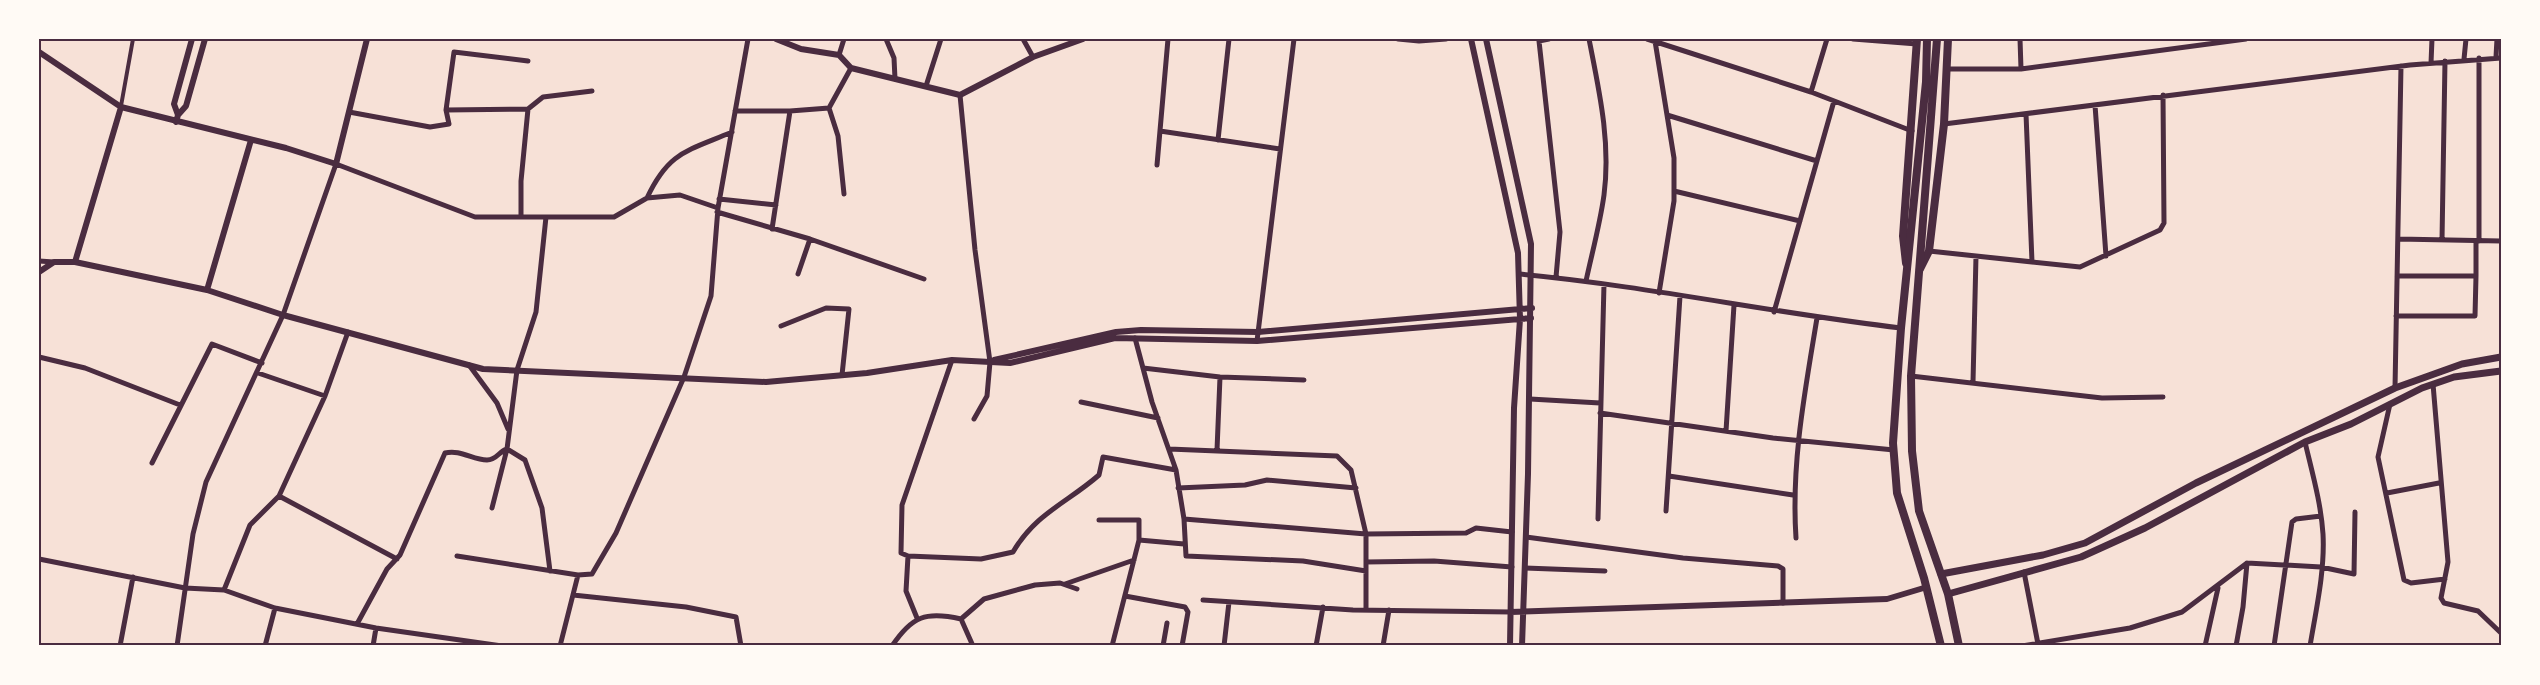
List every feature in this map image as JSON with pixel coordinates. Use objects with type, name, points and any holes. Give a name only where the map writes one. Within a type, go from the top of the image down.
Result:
[{"type":"main road","points":[[1927,39],[1926,82],[1901,328],[1894,450],[1897,493],[1927,587],[1941,646]]},
{"type":"main road","points":[[1925,250],[1937,39]]},
{"type":"main road","points":[[1948,39],[1944,124],[1925,250],[1918,273],[1911,376],[1912,451],[1919,511],[1948,594],[1959,646]]},
{"type":"main road","points":[[1907,269],[1903,236],[1917,42]]},
{"type":"main road","points":[[1941,574],[2043,555],[2085,543],[2196,483],[2302,435],[2395,388],[2462,364],[2501,357]]},
{"type":"main road","points":[[1948,594],[2081,557],[2145,528],[2305,442],[2351,423],[2391,402],[2454,377],[2501,371]]},
{"type":"street","points":[[75,262],[121,107],[133,39]]},
{"type":"street","points":[[178,115],[174,104],[192,39]]},
{"type":"street","points":[[176,122],[178,115],[186,106],[205,39]]},
{"type":"street","points":[[177,646],[193,534],[206,482],[283,315],[336,164],[367,39]]},
{"type":"street","points":[[457,556],[578,575],[592,574],[616,533],[684,377],[711,296],[719,199],[748,39]]},
{"type":"street","points":[[776,39],[801,49],[839,55],[851,68],[960,95],[1033,57],[1083,39]]},
{"type":"street","points":[[886,39],[894,58],[895,79]]},
{"type":"street","points":[[926,86],[941,39]]},
{"type":"street","points":[[1023,39],[1033,57]]},
{"type":"street","points":[[1157,165],[1168,39]]},
{"type":"street","points":[[1218,140],[1229,39]]},
{"type":"street","points":[[1257,341],[1294,39]]},
{"type":"street","points":[[1398,39],[1419,41],[1446,39]]},
{"type":"street","points":[[1471,39],[1518,253],[1520,319],[1514,408],[1510,646]]},
{"type":"street","points":[[1486,39],[1531,244],[1530,399],[1522,646]]},
{"type":"street","points":[[1549,39],[1539,41],[1560,232],[1556,277]]},
{"type":"street","points":[[1586,281],[1604,194],[1606,157],[1603,108],[1589,39]]},
{"type":"street","points":[[1647,39],[1811,92],[1912,130]]},
{"type":"street","points":[[1811,92],[1827,39]]},
{"type":"street","points":[[1853,39],[1917,42]]},
{"type":"street","points":[[2020,39],[2021,69]]},
{"type":"street","points":[[2183,39],[2183,47]]},
{"type":"street","points":[[1947,69],[2021,69],[2246,39]]},
{"type":"street","points":[[2431,63],[2432,39]]},
{"type":"street","points":[[2464,60],[2466,39]]},
{"type":"street","points":[[1944,124],[2401,66],[2499,58],[2497,39]]},
{"type":"street","points":[[839,55],[843,41]]},
{"type":"street","points":[[1655,41],[1674,158],[1674,191],[1659,293]]},
{"type":"street","points":[[39,52],[121,107],[336,164],[475,217],[614,217],[647,198],[680,195],[772,230],[810,239],[924,279]]},
{"type":"street","points":[[349,112],[430,127],[449,124],[446,110],[454,52],[528,61]]},
{"type":"street","points":[[2396,316],[2475,316],[2479,58]]},
{"type":"street","points":[[2442,240],[2445,61]]},
{"type":"street","points":[[2395,388],[2401,66]]},
{"type":"street","points":[[844,194],[838,136],[829,108],[851,68]]},
{"type":"street","points":[[446,110],[528,109],[543,97],[592,91]]},
{"type":"street","points":[[960,95],[975,250],[990,362],[987,396],[974,419]]},
{"type":"street","points":[[1925,250],[2080,267],[2160,230],[2164,223],[2163,95]]},
{"type":"street","points":[[1774,312],[1834,101]]},
{"type":"street","points":[[2095,105],[2106,256]]},
{"type":"street","points":[[735,111],[829,108]]},
{"type":"street","points":[[521,217],[521,180],[528,109]]},
{"type":"street","points":[[772,230],[790,111]]},
{"type":"street","points":[[2026,114],[2032,262]]},
{"type":"street","points":[[1667,115],[1817,161]]},
{"type":"street","points":[[1160,131],[1280,149]]},
{"type":"street","points":[[647,198],[657,176],[676,156],[732,132]]},
{"type":"street","points":[[207,290],[251,140]]},
{"type":"street","points":[[1674,191],[1800,221]]},
{"type":"street","points":[[719,199],[776,205]]},
{"type":"street","points":[[492,508],[507,448],[517,370],[536,312],[546,217]]},
{"type":"street","points":[[798,274],[810,239]]},
{"type":"street","points":[[2398,239],[2501,241]]},
{"type":"street","points":[[1973,382],[1976,256]]},
{"type":"street","points":[[39,261],[75,262],[207,290],[283,315],[483,369],[766,382],[867,373],[952,360],[1010,363],[1115,339],[1257,341],[1531,318]]},
{"type":"street","points":[[39,272],[54,262]]},
{"type":"street","points":[[1519,274],[1586,281],[1774,312],[1901,328]]},
{"type":"street","points":[[2397,276],[2476,276]]},
{"type":"street","points":[[1598,519],[1604,284]]},
{"type":"street","points":[[1666,512],[1680,296]]},
{"type":"street","points":[[1726,431],[1734,305]]},
{"type":"street","points":[[781,326],[826,308],[849,309],[842,375]]},
{"type":"street","points":[[990,362],[1008,355],[1116,332],[1142,330],[1258,332],[1532,308]]},
{"type":"street","points":[[1796,538],[1793,495],[1798,441],[1817,318]]},
{"type":"street","points":[[224,590],[250,525],[279,496],[325,396],[348,332]]},
{"type":"street","points":[[1136,338],[1158,418],[1176,470],[1184,519],[1186,556],[1303,561],[1366,571]]},
{"type":"street","points":[[152,463],[212,344],[262,363]]},
{"type":"street","points":[[39,357],[85,368],[180,405]]},
{"type":"street","points":[[952,360],[902,505],[901,553],[908,556],[981,559],[1013,552],[1023,536],[1042,515],[1099,475],[1103,458],[1176,470]]},
{"type":"street","points":[[469,365],[497,403],[509,432]]},
{"type":"street","points":[[1143,368],[1220,377],[1304,380]]},
{"type":"street","points":[[258,373],[325,396]]},
{"type":"street","points":[[1911,376],[2102,398],[2163,397]]},
{"type":"street","points":[[1217,450],[1220,377]]},
{"type":"street","points":[[2433,384],[2439,483],[2448,562],[2441,593],[2442,601],[2478,612],[2501,633]]},
{"type":"street","points":[[1530,399],[1600,403]]},
{"type":"street","points":[[1081,402],[1158,418]]},
{"type":"street","points":[[2391,402],[2378,447],[2379,466],[2387,493],[2404,580],[2411,584],[2445,579]]},
{"type":"street","points":[[1600,413],[1798,441],[1894,450]]},
{"type":"street","points":[[2305,442],[2322,516],[2321,567],[2310,646]]},
{"type":"street","points":[[357,624],[387,570],[397,558],[446,453],[453,451],[487,460],[496,459],[502,450],[507,448]]},
{"type":"street","points":[[507,448],[525,460],[542,508],[550,571]]},
{"type":"street","points":[[1169,449],[1337,456],[1351,470],[1366,534],[1366,610]]},
{"type":"street","points":[[1669,476],[1793,495]]},
{"type":"street","points":[[1178,488],[1245,485],[1267,480],[1356,488]]},
{"type":"street","points":[[2387,493],[2439,483]]},
{"type":"street","points":[[279,496],[397,558]]},
{"type":"street","points":[[2022,646],[2130,628],[2182,612],[2218,588],[2247,563],[2321,567],[2354,574],[2355,512]]},
{"type":"street","points":[[2274,646],[2292,522],[2296,519],[2322,516]]},
{"type":"street","points":[[1184,519],[1366,534],[1466,532],[1476,528],[1512,532]]},
{"type":"street","points":[[1099,520],[1139,520],[1140,540],[1112,646]]},
{"type":"street","points":[[1526,537],[1683,558],[1778,566],[1783,569],[1783,603]]},
{"type":"street","points":[[1140,540],[1184,544]]},
{"type":"street","points":[[908,556],[906,591],[917,618]]},
{"type":"street","points":[[39,559],[185,588],[224,590],[275,608],[376,628],[502,646]]},
{"type":"street","points":[[1063,585],[1134,560]]},
{"type":"street","points":[[1366,562],[1434,561],[1512,567]]},
{"type":"street","points":[[2236,646],[2243,607],[2247,563]]},
{"type":"street","points":[[1525,568],[1605,571]]},
{"type":"street","points":[[2024,572],[2038,645]]},
{"type":"street","points":[[560,646],[578,575]]},
{"type":"street","points":[[120,646],[133,577]]},
{"type":"street","points":[[961,619],[984,599],[1035,585],[1063,585],[1077,589]]},
{"type":"street","points":[[1203,600],[1366,610],[1511,612],[1887,599],[1927,587]]},
{"type":"street","points":[[2205,646],[2218,588]]},
{"type":"street","points":[[573,595],[686,608],[736,617],[741,646]]},
{"type":"street","points":[[1125,596],[1185,607],[1188,612],[1182,646]]},
{"type":"street","points":[[1224,646],[1229,602]]},
{"type":"street","points":[[1316,646],[1323,607]]},
{"type":"street","points":[[265,646],[275,608]]},
{"type":"street","points":[[1383,646],[1389,610]]},
{"type":"street","points":[[892,646],[905,627],[917,618],[945,615],[961,619]]},
{"type":"street","points":[[961,619],[973,646]]},
{"type":"street","points":[[1163,646],[1167,622]]},
{"type":"street","points":[[373,646],[376,628]]}]
